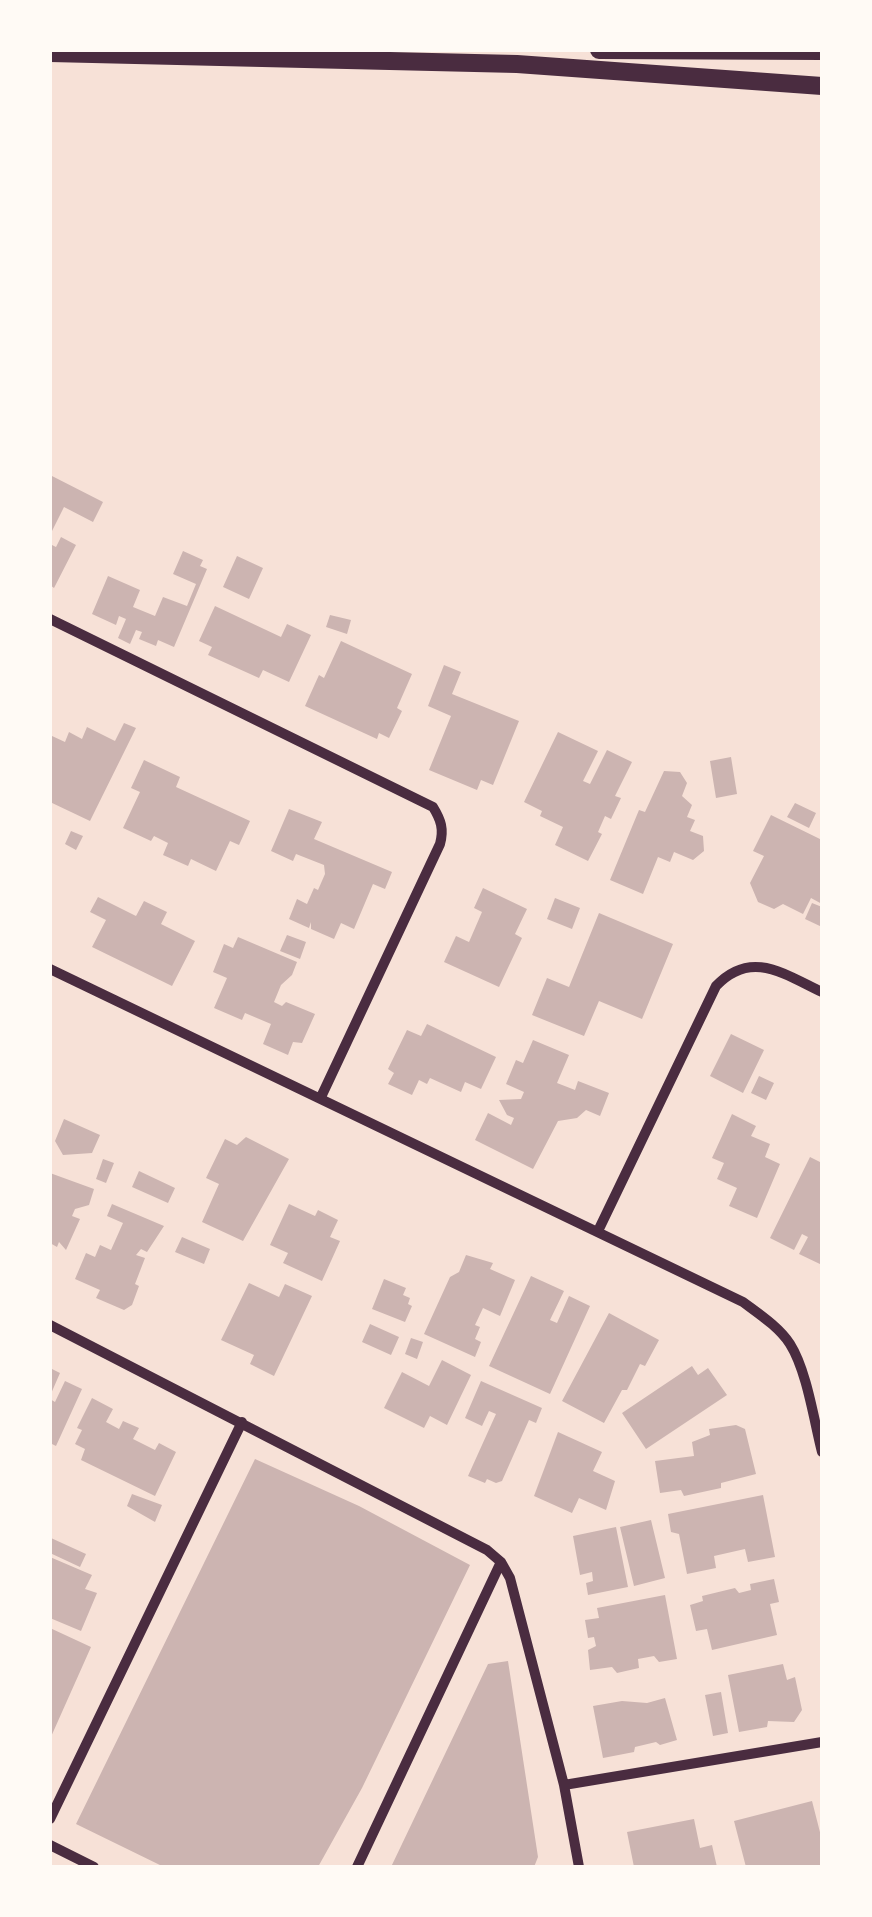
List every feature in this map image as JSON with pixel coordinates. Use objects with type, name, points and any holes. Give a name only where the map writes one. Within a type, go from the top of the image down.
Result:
[{"type":"main road","points":[[598,50],[822,51]]},
{"type":"main road","points":[[50,54],[518,64],[822,86]]},
{"type":"street","points":[[50,619],[432,807],[439,817],[443,832],[440,844],[320,1097]]},
{"type":"street","points":[[598,1231],[716,986],[728,974],[760,966],[822,992]]},
{"type":"street","points":[[50,969],[743,1302],[789,1343],[822,1452]]},
{"type":"street","points":[[50,1325],[488,1550],[502,1562],[510,1578],[564,1785],[579,1867]]},
{"type":"street","points":[[50,1819],[242,1422]]},
{"type":"street","points":[[357,1867],[502,1562]]},
{"type":"street","points":[[564,1785],[822,1742]]},
{"type":"street","points":[[50,1845],[94,1867]]},
{"type":"building","points":[[50,475],[103,502],[93,522],[64,507],[50,535]]},
{"type":"building","points":[[61,537],[76,545],[54,588],[50,585],[50,544],[56,547]]},
{"type":"building","points":[[183,551],[203,560],[200,566],[207,569],[174,647],[158,640],[156,646],[139,639],[142,632],[136,630],[130,644],[118,638],[126,619],[119,616],[116,625],[92,614],[108,576],[140,590],[133,607],[155,616],[163,597],[187,606],[196,584],[173,574]]},
{"type":"building","points":[[237,556],[263,568],[249,599],[223,587]]},
{"type":"building","points":[[215,606],[281,637],[287,624],[311,635],[289,682],[263,670],[259,678],[208,655],[212,647],[199,641]]},
{"type":"building","points":[[330,615],[351,620],[347,634],[326,627]]},
{"type":"building","points":[[341,641],[412,674],[397,708],[402,711],[389,738],[379,733],[377,739],[305,706],[319,675],[324,678]]},
{"type":"building","points":[[444,665],[461,672],[452,694],[519,721],[493,785],[481,780],[477,790],[429,770],[451,716],[428,706]]},
{"type":"building","points":[[124,723],[136,728],[90,821],[50,802],[52,736],[65,742],[69,732],[82,739],[87,727],[115,741]]},
{"type":"building","points":[[558,732],[598,751],[583,781],[590,784],[607,750],[632,762],[615,796],[621,798],[611,819],[605,816],[598,832],[602,834],[588,861],[555,845],[563,827],[540,816],[542,811],[524,802]]},
{"type":"building","points":[[731,757],[737,794],[716,798],[710,761]]},
{"type":"building","points":[[144,760],[180,777],[176,787],[250,821],[239,845],[230,841],[216,871],[191,859],[188,866],[163,855],[168,843],[154,836],[151,841],[123,828],[140,792],[131,788]]},
{"type":"building","points":[[664,771],[680,772],[687,783],[682,796],[692,805],[687,817],[695,820],[690,831],[703,836],[704,851],[693,860],[674,852],[670,862],[658,857],[643,894],[610,880],[639,810],[645,812]]},
{"type":"building","points":[[795,803],[816,813],[809,828],[787,817]]},
{"type":"building","points":[[289,809],[322,822],[314,839],[392,872],[385,889],[373,884],[354,929],[341,923],[334,939],[311,929],[311,922],[309,928],[289,919],[297,899],[307,904],[325,874],[324,865],[296,854],[293,861],[271,851]]},
{"type":"building","points":[[771,815],[822,840],[822,904],[811,898],[803,914],[783,904],[774,909],[758,902],[750,883],[764,856],[753,851]]},
{"type":"building","points":[[71,831],[83,836],[76,850],[65,844]]},
{"type":"building","points":[[483,888],[527,909],[515,934],[522,938],[499,987],[444,962],[456,936],[469,942],[482,912],[474,908]]},
{"type":"building","points":[[98,897],[136,916],[144,901],[167,912],[161,924],[195,941],[172,986],[92,947],[106,920],[90,912]]},
{"type":"building","points":[[555,898],[580,908],[572,929],[547,919]]},
{"type":"building","points":[[812,903],[822,907],[822,927],[805,919]]},
{"type":"building","points":[[599,913],[673,944],[642,1019],[599,1001],[584,1036],[532,1015],[547,978],[569,987]]},
{"type":"building","points":[[287,935],[306,942],[300,959],[280,951]]},
{"type":"building","points":[[238,937],[297,962],[274,1002],[282,1006],[286,1002],[315,1014],[302,1043],[293,1042],[288,1055],[263,1044],[271,1024],[245,1013],[242,1020],[214,1008],[227,978],[213,972],[224,944],[233,948]]},
{"type":"building","points":[[427,1024],[496,1057],[481,1089],[465,1082],[461,1092],[430,1078],[427,1084],[419,1080],[412,1095],[388,1084],[394,1073],[388,1069],[407,1030],[421,1036]]},
{"type":"building","points":[[731,1034],[764,1050],[743,1093],[710,1076]]},
{"type":"building","points":[[533,1040],[569,1055],[557,1083],[575,1090],[578,1081],[609,1093],[600,1116],[586,1110],[577,1118],[558,1121],[533,1169],[475,1140],[488,1113],[511,1125],[514,1118],[507,1115],[499,1100],[521,1099],[524,1092],[506,1084],[516,1060],[523,1063]]},
{"type":"building","points":[[759,1076],[774,1083],[766,1100],[751,1093]]},
{"type":"building","points":[[732,1114],[756,1126],[751,1136],[770,1144],[765,1157],[780,1164],[757,1218],[729,1206],[737,1188],[717,1179],[724,1163],[712,1158]]},
{"type":"building","points":[[64,1119],[100,1135],[92,1153],[63,1155],[55,1141]]},
{"type":"building","points":[[246,1137],[289,1159],[243,1241],[202,1222],[219,1184],[206,1178],[225,1139],[237,1145]]},
{"type":"building","points":[[810,1157],[822,1163],[822,1265],[799,1254],[808,1237],[802,1234],[794,1250],[770,1238]]},
{"type":"building","points":[[103,1159],[114,1163],[106,1183],[96,1179]]},
{"type":"building","points":[[139,1171],[175,1188],[168,1203],[132,1187]]},
{"type":"building","points":[[50,1173],[94,1189],[89,1205],[75,1209],[72,1216],[80,1219],[66,1250],[59,1242],[57,1247],[50,1243]]},
{"type":"building","points":[[112,1204],[164,1226],[147,1252],[141,1249],[136,1255],[145,1258],[135,1284],[139,1286],[132,1305],[124,1310],[96,1298],[100,1290],[75,1279],[86,1253],[95,1257],[100,1245],[111,1250],[123,1223],[107,1216]]},
{"type":"building","points":[[289,1204],[315,1216],[318,1210],[338,1220],[330,1237],[340,1241],[322,1281],[283,1263],[288,1253],[270,1245]]},
{"type":"building","points":[[182,1237],[210,1249],[204,1264],[175,1252]]},
{"type":"building","points":[[466,1255],[493,1263],[490,1269],[515,1280],[500,1316],[483,1308],[475,1325],[480,1327],[475,1339],[481,1342],[475,1357],[424,1334],[450,1277],[459,1272]]},
{"type":"building","points":[[531,1276],[564,1291],[550,1320],[557,1323],[569,1296],[590,1306],[550,1394],[489,1366]]},
{"type":"building","points":[[384,1279],[406,1288],[403,1295],[410,1298],[408,1304],[412,1306],[405,1322],[372,1309]]},
{"type":"building","points":[[249,1283],[279,1297],[285,1284],[312,1296],[274,1376],[250,1364],[254,1355],[221,1340]]},
{"type":"building","points":[[609,1313],[659,1340],[645,1366],[640,1364],[627,1390],[622,1390],[604,1423],[562,1401]]},
{"type":"building","points":[[370,1324],[399,1337],[391,1355],[362,1342]]},
{"type":"building","points":[[411,1338],[423,1342],[417,1359],[405,1354]]},
{"type":"building","points":[[442,1360],[471,1375],[447,1425],[430,1416],[424,1428],[384,1408],[402,1372],[429,1386]]},
{"type":"building","points":[[692,1366],[698,1375],[708,1368],[727,1395],[646,1449],[622,1413]]},
{"type":"building","points":[[50,1368],[60,1373],[50,1396]]},
{"type":"building","points":[[65,1381],[82,1389],[56,1446],[50,1443],[50,1399],[55,1402]]},
{"type":"building","points":[[481,1381],[542,1408],[536,1423],[529,1420],[502,1481],[496,1483],[468,1476],[496,1414],[489,1411],[482,1426],[465,1418]]},
{"type":"building","points":[[92,1398],[113,1409],[106,1422],[119,1429],[123,1421],[139,1428],[133,1439],[155,1450],[159,1443],[176,1452],[155,1496],[81,1460],[85,1449],[75,1444],[82,1430],[77,1428]]},
{"type":"building","points":[[736,1425],[745,1429],[756,1474],[721,1483],[721,1488],[684,1496],[681,1490],[660,1493],[655,1461],[694,1456],[692,1442],[710,1435],[709,1429]]},
{"type":"building","points":[[558,1432],[602,1452],[593,1471],[615,1481],[606,1510],[579,1498],[572,1513],[534,1496]]},
{"type":"building","points":[[255,1459],[359,1506],[470,1565],[362,1788],[318,1867],[164,1867],[76,1824]]},
{"type":"building","points":[[132,1494],[162,1505],[155,1522],[127,1506]]},
{"type":"building","points":[[763,1495],[775,1557],[748,1562],[745,1549],[714,1556],[716,1568],[687,1574],[679,1534],[671,1532],[668,1514]]},
{"type":"building","points":[[651,1520],[665,1578],[634,1586],[620,1527]]},
{"type":"building","points":[[616,1527],[628,1587],[588,1595],[586,1583],[593,1581],[592,1572],[580,1575],[573,1536]]},
{"type":"building","points":[[51,1538],[86,1554],[80,1567],[50,1553]]},
{"type":"building","points":[[50,1557],[92,1575],[85,1589],[97,1593],[81,1631],[50,1618]]},
{"type":"building","points":[[774,1579],[779,1602],[770,1604],[777,1635],[712,1650],[707,1629],[696,1631],[690,1605],[703,1601],[702,1596],[735,1588],[739,1593],[751,1590],[750,1584]]},
{"type":"building","points":[[665,1595],[677,1659],[638,1659],[639,1668],[617,1673],[612,1667],[590,1670],[588,1650],[596,1646],[594,1637],[588,1638],[585,1620],[599,1618],[597,1608]]},
{"type":"building","points":[[50,1628],[91,1647],[50,1739]]},
{"type":"building","points":[[508,1661],[538,1857],[534,1867],[391,1867],[488,1664]]},
{"type":"building","points":[[783,1664],[787,1680],[795,1677],[802,1710],[794,1722],[768,1721],[767,1727],[739,1732],[728,1675]]},
{"type":"building","points":[[721,1692],[728,1733],[713,1736],[705,1695]]},
{"type":"building","points":[[665,1698],[677,1740],[635,1747],[634,1752],[603,1758],[593,1706]]},
{"type":"building","points":[[812,1801],[822,1840],[822,1865],[746,1867],[734,1821]]},
{"type":"building","points":[[694,1819],[700,1848],[712,1845],[717,1867],[634,1867],[627,1832]]}]
